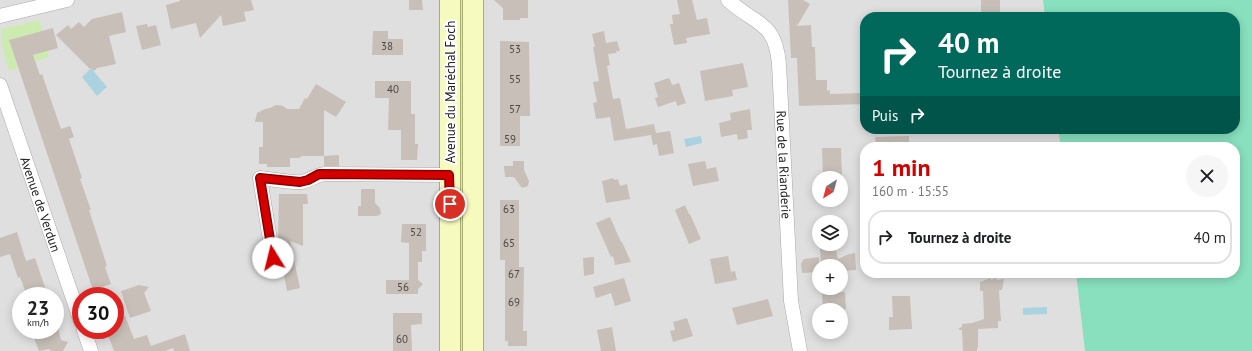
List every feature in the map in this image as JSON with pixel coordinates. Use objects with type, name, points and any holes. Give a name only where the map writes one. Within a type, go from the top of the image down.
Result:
[{"type":"main road","name":"Avenue du Maréchal Foch","points":[[450,0],[450,351]]},
{"type":"main road","name":"Avenue du Maréchal Foch","points":[[473,351],[474,0]]},
{"type":"street","points":[[0,16],[67,0]]},
{"type":"street","name":"Rue de la Rianderie","points":[[728,0],[764,26],[777,45],[791,301],[800,351]]},
{"type":"street","name":"Avenue de Verdun","points":[[0,85],[72,296]]},
{"type":"street","points":[[273,258],[260,178],[300,182],[308,180],[319,174],[449,175]]},
{"type":"street","points":[[87,339],[91,351]]},
{"type":"shaded area","points":[[0,0],[1252,0],[1252,351],[0,351]]},
{"type":"green space","points":[[1043,0],[1252,0],[1252,351],[1085,351],[1077,278],[1240,278],[1240,142],[1060,142],[1059,134],[1240,134],[1240,12],[1044,12]]},
{"type":"green space","points":[[40,20],[42,31],[10,41],[18,68],[9,71],[4,56],[1,29]]},
{"type":"green space","points":[[46,46],[49,57],[33,63],[31,56],[39,54],[38,49]]},
{"type":"water","points":[[91,68],[107,87],[97,96],[82,77]]},
{"type":"water","points":[[701,136],[702,143],[686,147],[684,139]]},
{"type":"water","points":[[1047,307],[1047,314],[1023,315],[1023,308]]},
{"type":"building","points":[[180,0],[251,0],[254,10],[244,12],[246,21],[223,26],[221,15],[200,38],[196,23],[171,29],[166,5]]},
{"type":"building","points":[[409,0],[422,0],[423,10],[409,10]]},
{"type":"building","points":[[494,0],[528,0],[528,18],[520,18],[520,20],[503,20],[503,8]]},
{"type":"building","points":[[677,0],[692,0],[697,20],[707,18],[710,34],[686,38],[687,43],[674,45],[670,24],[673,24],[672,15],[680,14]]},
{"type":"building","points":[[788,0],[803,0],[810,4],[797,26],[811,25],[812,47],[815,47],[816,80],[827,80],[827,91],[830,90],[830,94],[860,93],[860,104],[799,106],[797,58],[791,58]]},
{"type":"building","points":[[981,0],[1000,0],[1000,12],[981,12]]},
{"type":"building","points":[[122,12],[126,32],[109,36],[116,64],[97,68],[94,71],[91,68],[90,69],[56,35],[68,25],[71,29],[79,22],[84,27],[92,19]]},
{"type":"building","points":[[147,24],[148,27],[156,25],[161,45],[142,50],[136,26]]},
{"type":"building","points":[[53,28],[58,48],[33,55],[40,75],[42,74],[61,129],[70,126],[74,137],[69,139],[82,178],[80,179],[91,210],[89,210],[107,266],[105,267],[111,284],[102,287],[92,287],[9,40]]},
{"type":"building","points":[[373,31],[388,31],[388,39],[403,39],[403,55],[372,55]]},
{"type":"building","points":[[604,31],[606,43],[617,41],[620,51],[616,51],[617,53],[608,54],[610,65],[607,66],[613,99],[620,98],[626,129],[654,124],[656,133],[670,131],[674,153],[659,156],[657,144],[653,145],[651,135],[614,141],[610,117],[596,119],[593,103],[597,102],[593,82],[599,81],[592,34]]},
{"type":"building","points":[[500,41],[529,42],[530,116],[520,116],[520,146],[500,146]]},
{"type":"building","points":[[743,63],[748,87],[732,90],[733,96],[705,101],[700,71]]},
{"type":"building","points":[[669,78],[672,85],[679,83],[686,103],[677,106],[676,101],[658,107],[655,98],[658,97],[654,83]]},
{"type":"building","points":[[375,81],[411,81],[411,114],[415,114],[415,144],[418,144],[417,160],[401,160],[401,130],[388,130],[389,98],[375,98]]},
{"type":"building","points":[[316,84],[346,102],[336,117],[324,110],[324,156],[302,156],[299,158],[290,158],[290,167],[267,167],[267,164],[259,164],[259,147],[263,147],[263,122],[255,122],[257,113],[276,105],[283,106],[287,109],[299,109],[305,98],[307,99]]},
{"type":"building","points":[[750,109],[752,130],[747,130],[748,138],[738,140],[737,134],[721,137],[719,123],[731,120],[730,113]]},
{"type":"building","points":[[909,136],[909,142],[876,142],[875,137]]},
{"type":"building","points":[[822,148],[841,148],[842,171],[823,171]]},
{"type":"building","points":[[339,155],[339,166],[324,166],[324,156]]},
{"type":"building","points":[[513,161],[524,161],[524,170],[529,181],[528,186],[522,188],[514,177],[505,177],[504,166],[513,166]]},
{"type":"building","points":[[705,161],[707,169],[716,167],[719,181],[693,186],[688,164]]},
{"type":"building","points":[[613,178],[614,180],[618,179],[620,186],[627,184],[630,199],[606,203],[602,181]]},
{"type":"building","points":[[361,189],[375,189],[375,203],[380,208],[381,214],[377,216],[358,216],[358,206],[361,206]]},
{"type":"building","points":[[279,194],[307,194],[308,204],[303,204],[303,246],[290,241],[300,288],[287,291],[282,264],[279,264],[281,257],[278,238]]},
{"type":"building","points":[[500,200],[519,200],[519,267],[524,267],[523,331],[527,331],[527,346],[508,346],[508,341],[505,341],[505,260],[500,260]]},
{"type":"building","points":[[685,205],[701,239],[689,244],[675,210]]},
{"type":"building","points":[[610,217],[631,262],[615,265],[613,256],[611,257],[596,223]]},
{"type":"building","points":[[402,224],[426,224],[426,251],[422,251],[422,262],[418,262],[418,280],[423,284],[418,289],[418,294],[386,294],[386,280],[409,280],[409,243],[401,242]]},
{"type":"building","points":[[17,232],[26,261],[35,258],[45,287],[24,287],[20,277],[18,278],[10,254],[0,257],[0,238]]},
{"type":"building","points":[[820,251],[836,251],[838,259],[821,259]]},
{"type":"building","points":[[855,253],[856,270],[848,271],[848,259],[838,259]]},
{"type":"building","points":[[728,256],[731,272],[735,271],[737,280],[715,284],[710,259]]},
{"type":"building","points":[[594,257],[594,274],[584,276],[583,258]]},
{"type":"building","points":[[819,257],[819,259],[812,259],[812,272],[802,273],[801,264],[804,259]]},
{"type":"building","points":[[624,278],[631,301],[615,306],[611,293],[596,298],[593,287]]},
{"type":"building","points":[[991,278],[991,280],[996,278],[997,280],[1004,279],[1002,290],[999,290],[1001,321],[998,321],[998,328],[978,329],[977,351],[963,351],[962,330],[959,330],[959,328],[962,327],[962,324],[972,323],[984,319],[983,291],[980,291],[980,282]]},
{"type":"building","points":[[139,285],[149,287],[144,293],[151,311],[130,318],[124,300],[124,290]]},
{"type":"building","points":[[822,295],[845,295],[846,303],[823,303]]},
{"type":"building","points":[[892,296],[910,296],[912,329],[889,330],[889,317],[893,317]]},
{"type":"building","points":[[768,299],[773,316],[737,325],[732,308]]},
{"type":"building","points":[[393,313],[422,313],[422,324],[411,325],[412,351],[393,351]]},
{"type":"building","points":[[124,316],[134,339],[147,335],[151,346],[185,334],[190,351],[174,351],[173,348],[165,351],[114,351],[109,339],[124,339]]},
{"type":"building","points":[[687,318],[693,336],[673,342],[670,331],[675,330],[673,322]]},
{"type":"building","points":[[612,327],[616,351],[601,351],[597,330]]},
{"type":"building","points":[[34,339],[61,339],[68,342],[63,351],[51,351],[49,349],[39,351]]},
{"type":"route","points":[[273,258],[260,178],[300,182],[308,180],[319,174],[449,175],[450,204]]}]
